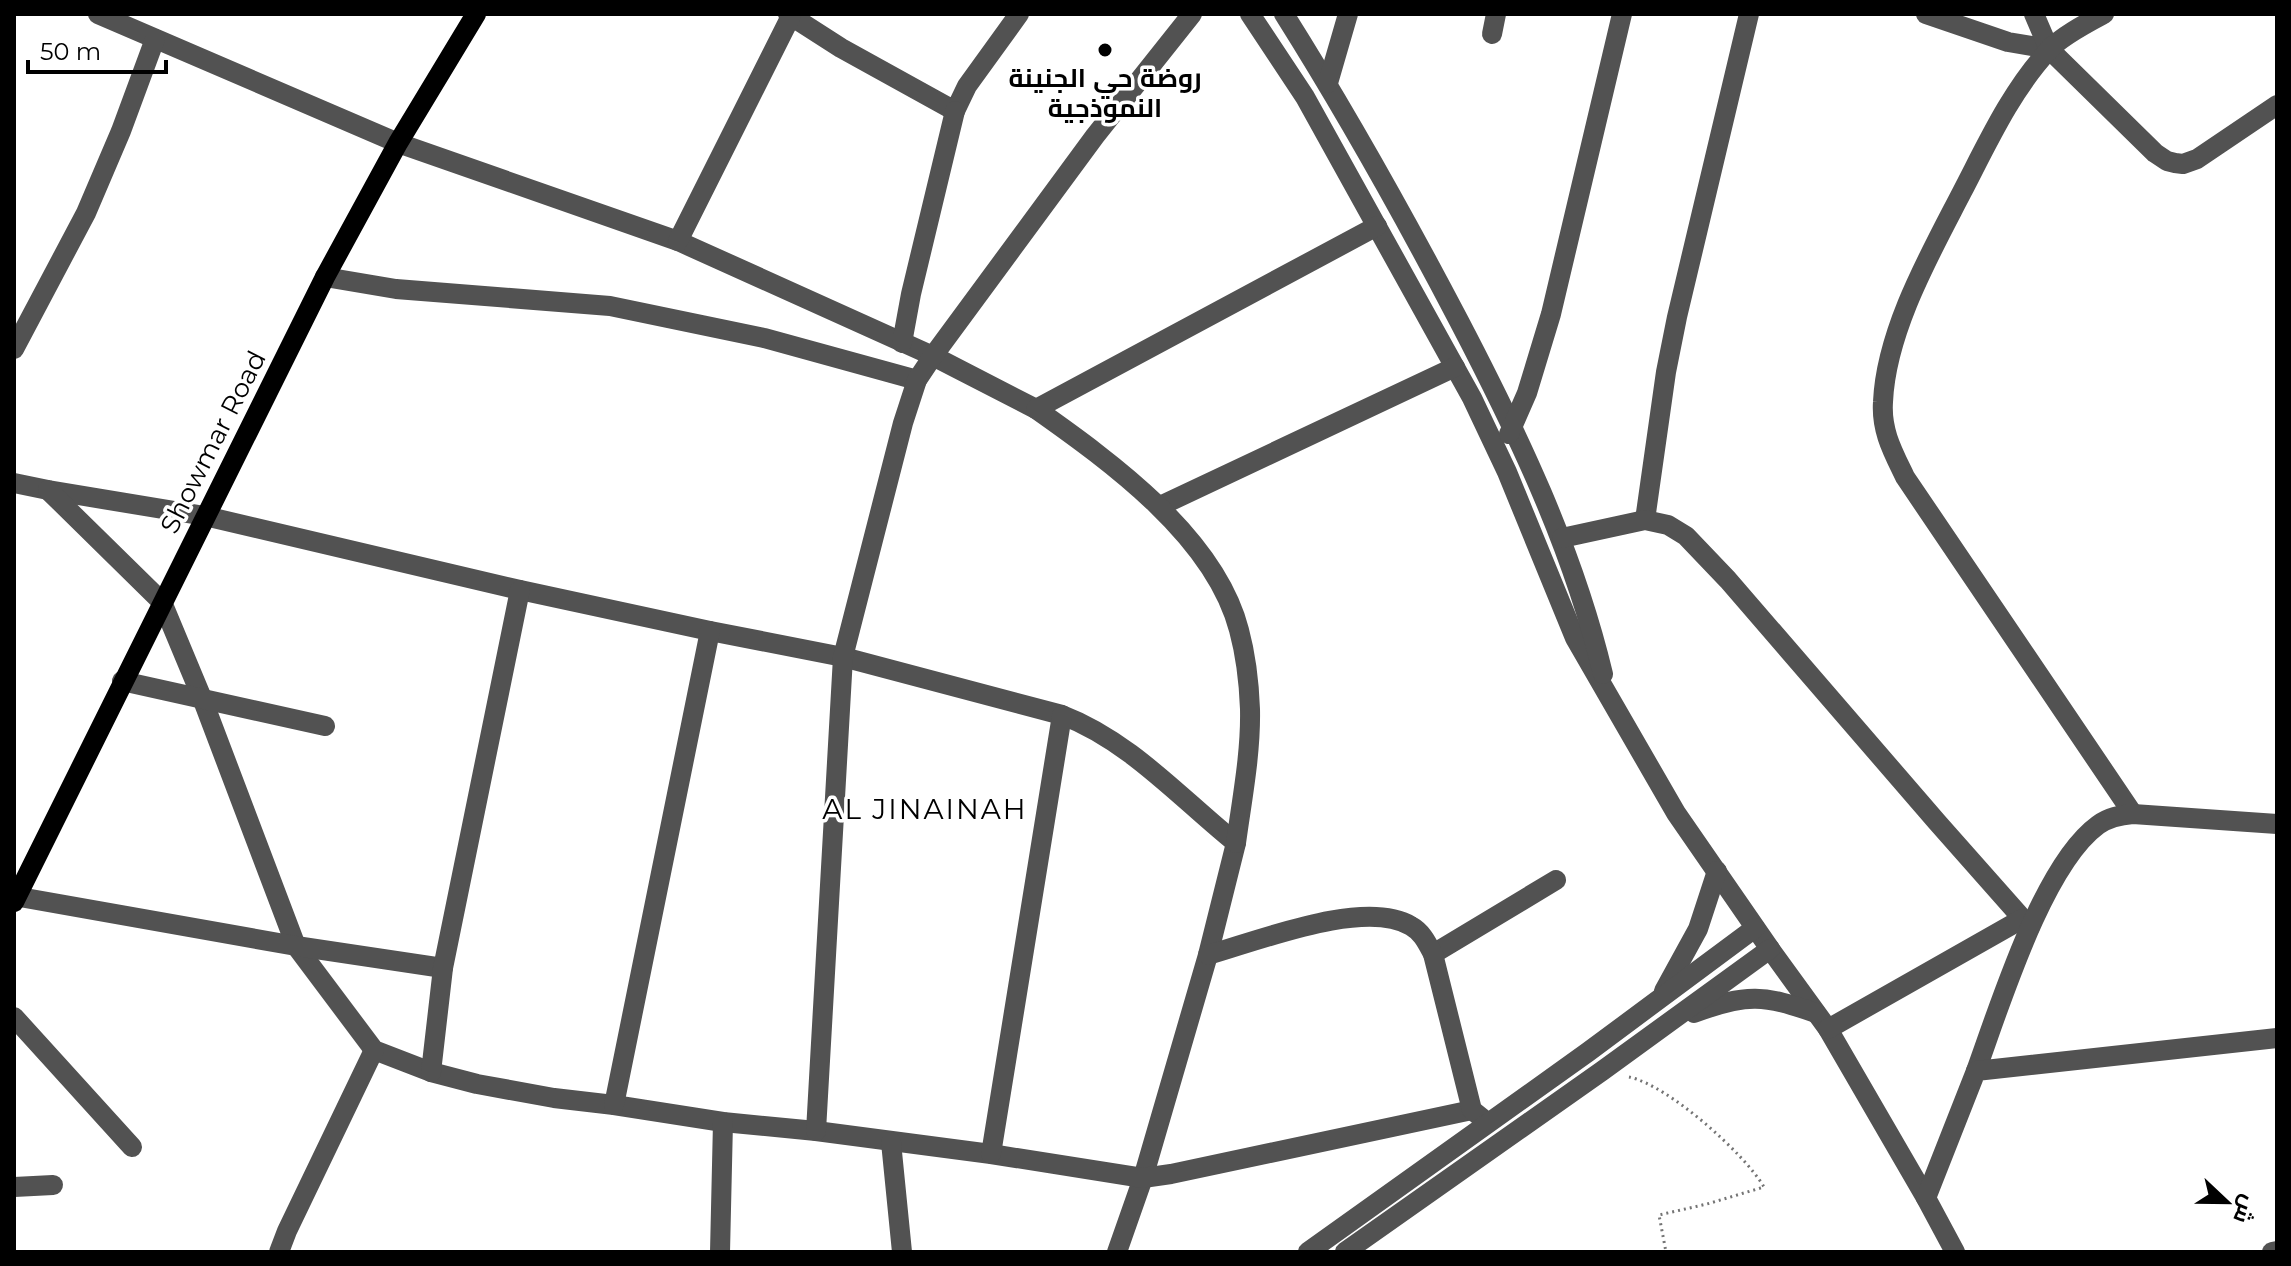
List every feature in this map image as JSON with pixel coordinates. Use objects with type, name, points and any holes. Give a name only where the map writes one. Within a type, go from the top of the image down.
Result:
[{"type":"main road","name":"Showmar Road","points":[[15,899],[325,277],[398,143],[476,14]]},
{"type":"street","points":[[98,14],[398,143],[678,241],[933,356],[1036,409],[1099,454],[1160,506],[1206,562],[1239,628],[1247,670],[1250,711],[1236,843],[1208,955],[1143,1178],[1117,1252]]},
{"type":"street","points":[[902,343],[955,111],[967,86],[1019,14]]},
{"type":"street","points":[[816,1131],[843,657],[889,472],[917,380],[1095,136],[1192,14]]},
{"type":"street","points":[[1250,14],[1305,97],[1472,398],[1575,638],[1676,813],[1822,1021],[1955,1252]]},
{"type":"street","points":[[1284,14],[1328,83],[1402,215],[1513,428],[1562,538],[1593,633],[1609,697]]},
{"type":"street","points":[[1328,83],[1348,14]]},
{"type":"street","points":[[1497,451],[1513,428],[1527,393],[1551,314],[1622,14]]},
{"type":"street","points":[[1645,520],[1677,317],[1749,14]]},
{"type":"street","points":[[1926,14],[2008,42],[2049,49]]},
{"type":"street","points":[[2034,14],[2049,49],[2155,153],[2167,161],[2183,164],[2197,159],[2277,105]]},
{"type":"street","points":[[2104,14],[2049,49],[2017,92],[1981,156],[1926,263],[1892,346],[1883,420],[1887,440],[1905,477],[2133,814]]},
{"type":"street","points":[[678,241],[790,15],[841,48],[955,111]]},
{"type":"street","points":[[14,349],[86,213],[155,39]]},
{"type":"street","points":[[1036,409],[1377,226]]},
{"type":"street","points":[[325,277],[396,289],[610,306],[764,338],[917,380]]},
{"type":"street","points":[[1160,506],[1455,367]]},
{"type":"street","points":[[15,480],[48,490],[205,516],[520,590],[843,657],[1062,715],[1085,724],[1136,757],[1236,843]]},
{"type":"street","points":[[48,490],[162,602],[202,698],[296,946],[374,1050],[431,1072],[511,1091],[723,1122],[991,1154],[1143,1178],[1480,1117]]},
{"type":"street","points":[[1562,538],[1645,520],[1668,525],[1686,536],[1728,580],[2026,923]]},
{"type":"street","points":[[431,1072],[443,968],[520,590]]},
{"type":"street","points":[[614,1105],[710,631]]},
{"type":"street","points":[[122,681],[325,726]]},
{"type":"street","points":[[991,1154],[1062,715]]},
{"type":"street","points":[[1926,1198],[1976,1071],[2026,923],[2084,837],[2100,823],[2116,816],[2133,814],[2277,824]]},
{"type":"street","points":[[1659,999],[1698,929],[1717,871]]},
{"type":"street","points":[[1433,954],[1556,880]]},
{"type":"street","points":[[15,899],[78,906],[296,946],[443,968]]},
{"type":"street","points":[[1208,955],[1354,916],[1378,917],[1407,924],[1424,937],[1433,954],[1480,1117],[1504,1140]]},
{"type":"street","points":[[1668,1023],[1720,1003],[1745,998],[1769,998],[1822,1021],[2026,923]]},
{"type":"street","points":[[1308,1252],[1480,1117],[1659,999],[1755,928]]},
{"type":"street","points":[[1345,1252],[1770,949]]},
{"type":"street","points":[[14,1017],[132,1147]]},
{"type":"street","points":[[1976,1071],[2277,1038]]},
{"type":"street","points":[[279,1252],[374,1050]]},
{"type":"street","points":[[720,1252],[723,1122]]},
{"type":"street","points":[[891,1142],[902,1252]]},
{"type":"street","points":[[14,1187],[53,1185]]},
{"type":"path","points":[[1602,1071],[1640,1079],[1688,1109],[1755,1171],[1764,1187],[1659,1215],[1666,1252]]},
{"type":"place","name":"روضة حي الجنينة النموذجية","points":[[1105,50]]},
{"type":"district","name":"AL JINAINAH","points":[[925,809]]}]
